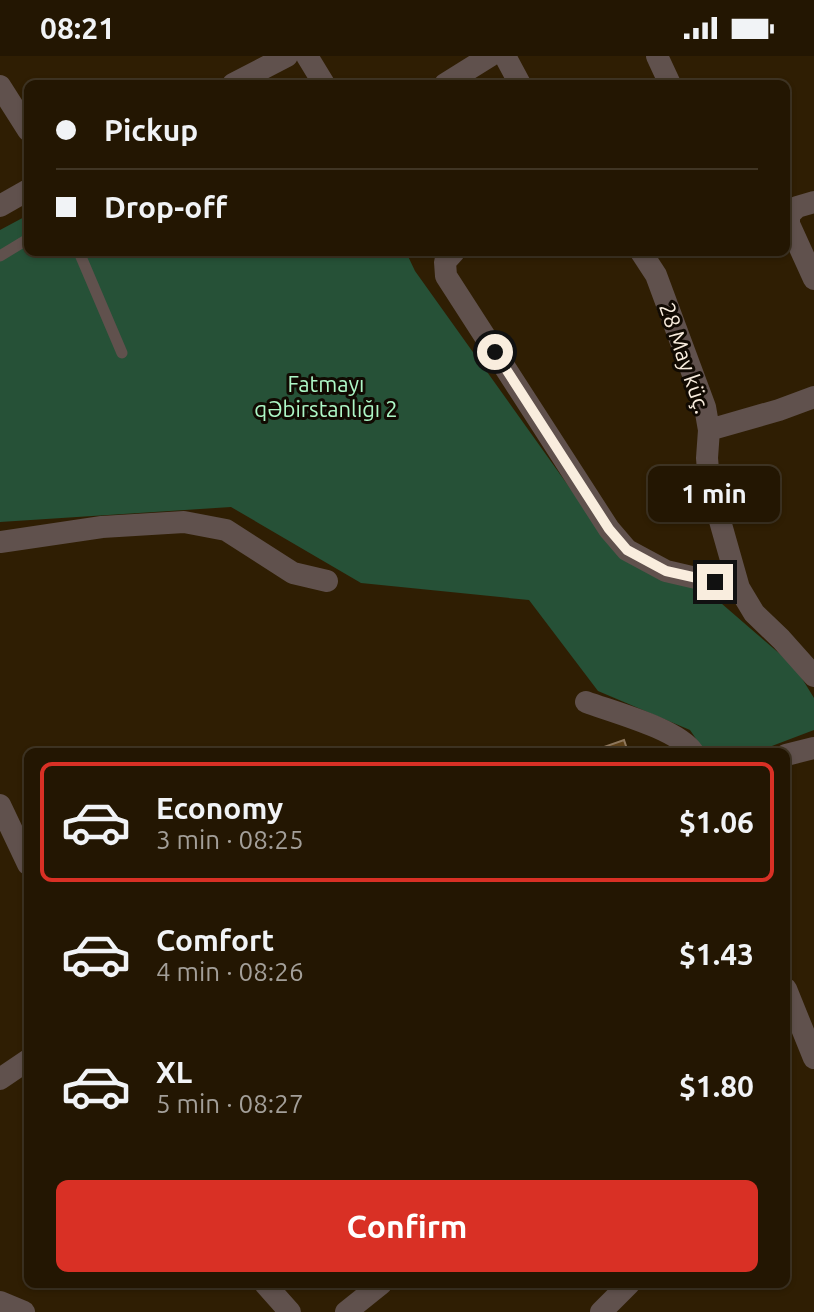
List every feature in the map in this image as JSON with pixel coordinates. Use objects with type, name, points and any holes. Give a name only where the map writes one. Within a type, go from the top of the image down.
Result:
[{"type":"street","points":[[241,80],[287,56]]},
{"type":"street","points":[[307,56],[322,80]]},
{"type":"street","points":[[451,80],[490,56]]},
{"type":"street","points":[[505,56],[518,80]]},
{"type":"street","points":[[657,56],[668,80]]},
{"type":"street","points":[[0,86],[24,124]]},
{"type":"street","points":[[0,206],[24,192]]},
{"type":"street","points":[[790,214],[797,207],[814,202]]},
{"type":"street","points":[[790,226],[814,279]]},
{"type":"street","points":[[450,256],[445,262],[446,276],[618,540],[627,550],[666,571],[739,588]]},
{"type":"street","name":"28 May küç.","points":[[644,256],[656,275],[705,407],[709,430],[709,482],[739,588],[754,613],[814,676]]},
{"type":"street","points":[[709,430],[814,397]]},
{"type":"street","points":[[0,542],[102,527],[184,522],[226,530],[293,573],[327,581]]},
{"type":"street","points":[[586,702],[670,733],[691,748]]},
{"type":"street","points":[[790,754],[814,748]]},
{"type":"street","points":[[0,805],[6,834],[24,859]]},
{"type":"street","points":[[790,999],[814,1058]]},
{"type":"street","points":[[0,1079],[24,1063]]},
{"type":"street","points":[[269,1288],[290,1312]]},
{"type":"street","points":[[346,1312],[376,1288]]},
{"type":"street","points":[[601,1312],[625,1288]]},
{"type":"street","points":[[0,1302],[24,1312]]},
{"type":"lane","points":[[0,256],[24,241]]},
{"type":"lane","points":[[81,256],[122,353]]},
{"type":"green space","name":"Fatmayı qəbirstanlığı 2","points":[[24,217],[24,256],[408,256],[415,271],[617,554],[714,597],[795,667],[814,698],[814,730],[767,748],[702,748],[690,730],[598,691],[529,600],[361,583],[231,507],[0,522],[0,230]]},
{"type":"building","points":[[624,740],[627,748],[601,748]]},
{"type":"route","points":[[495,352],[609,529],[627,550],[666,571],[715,582]]}]
